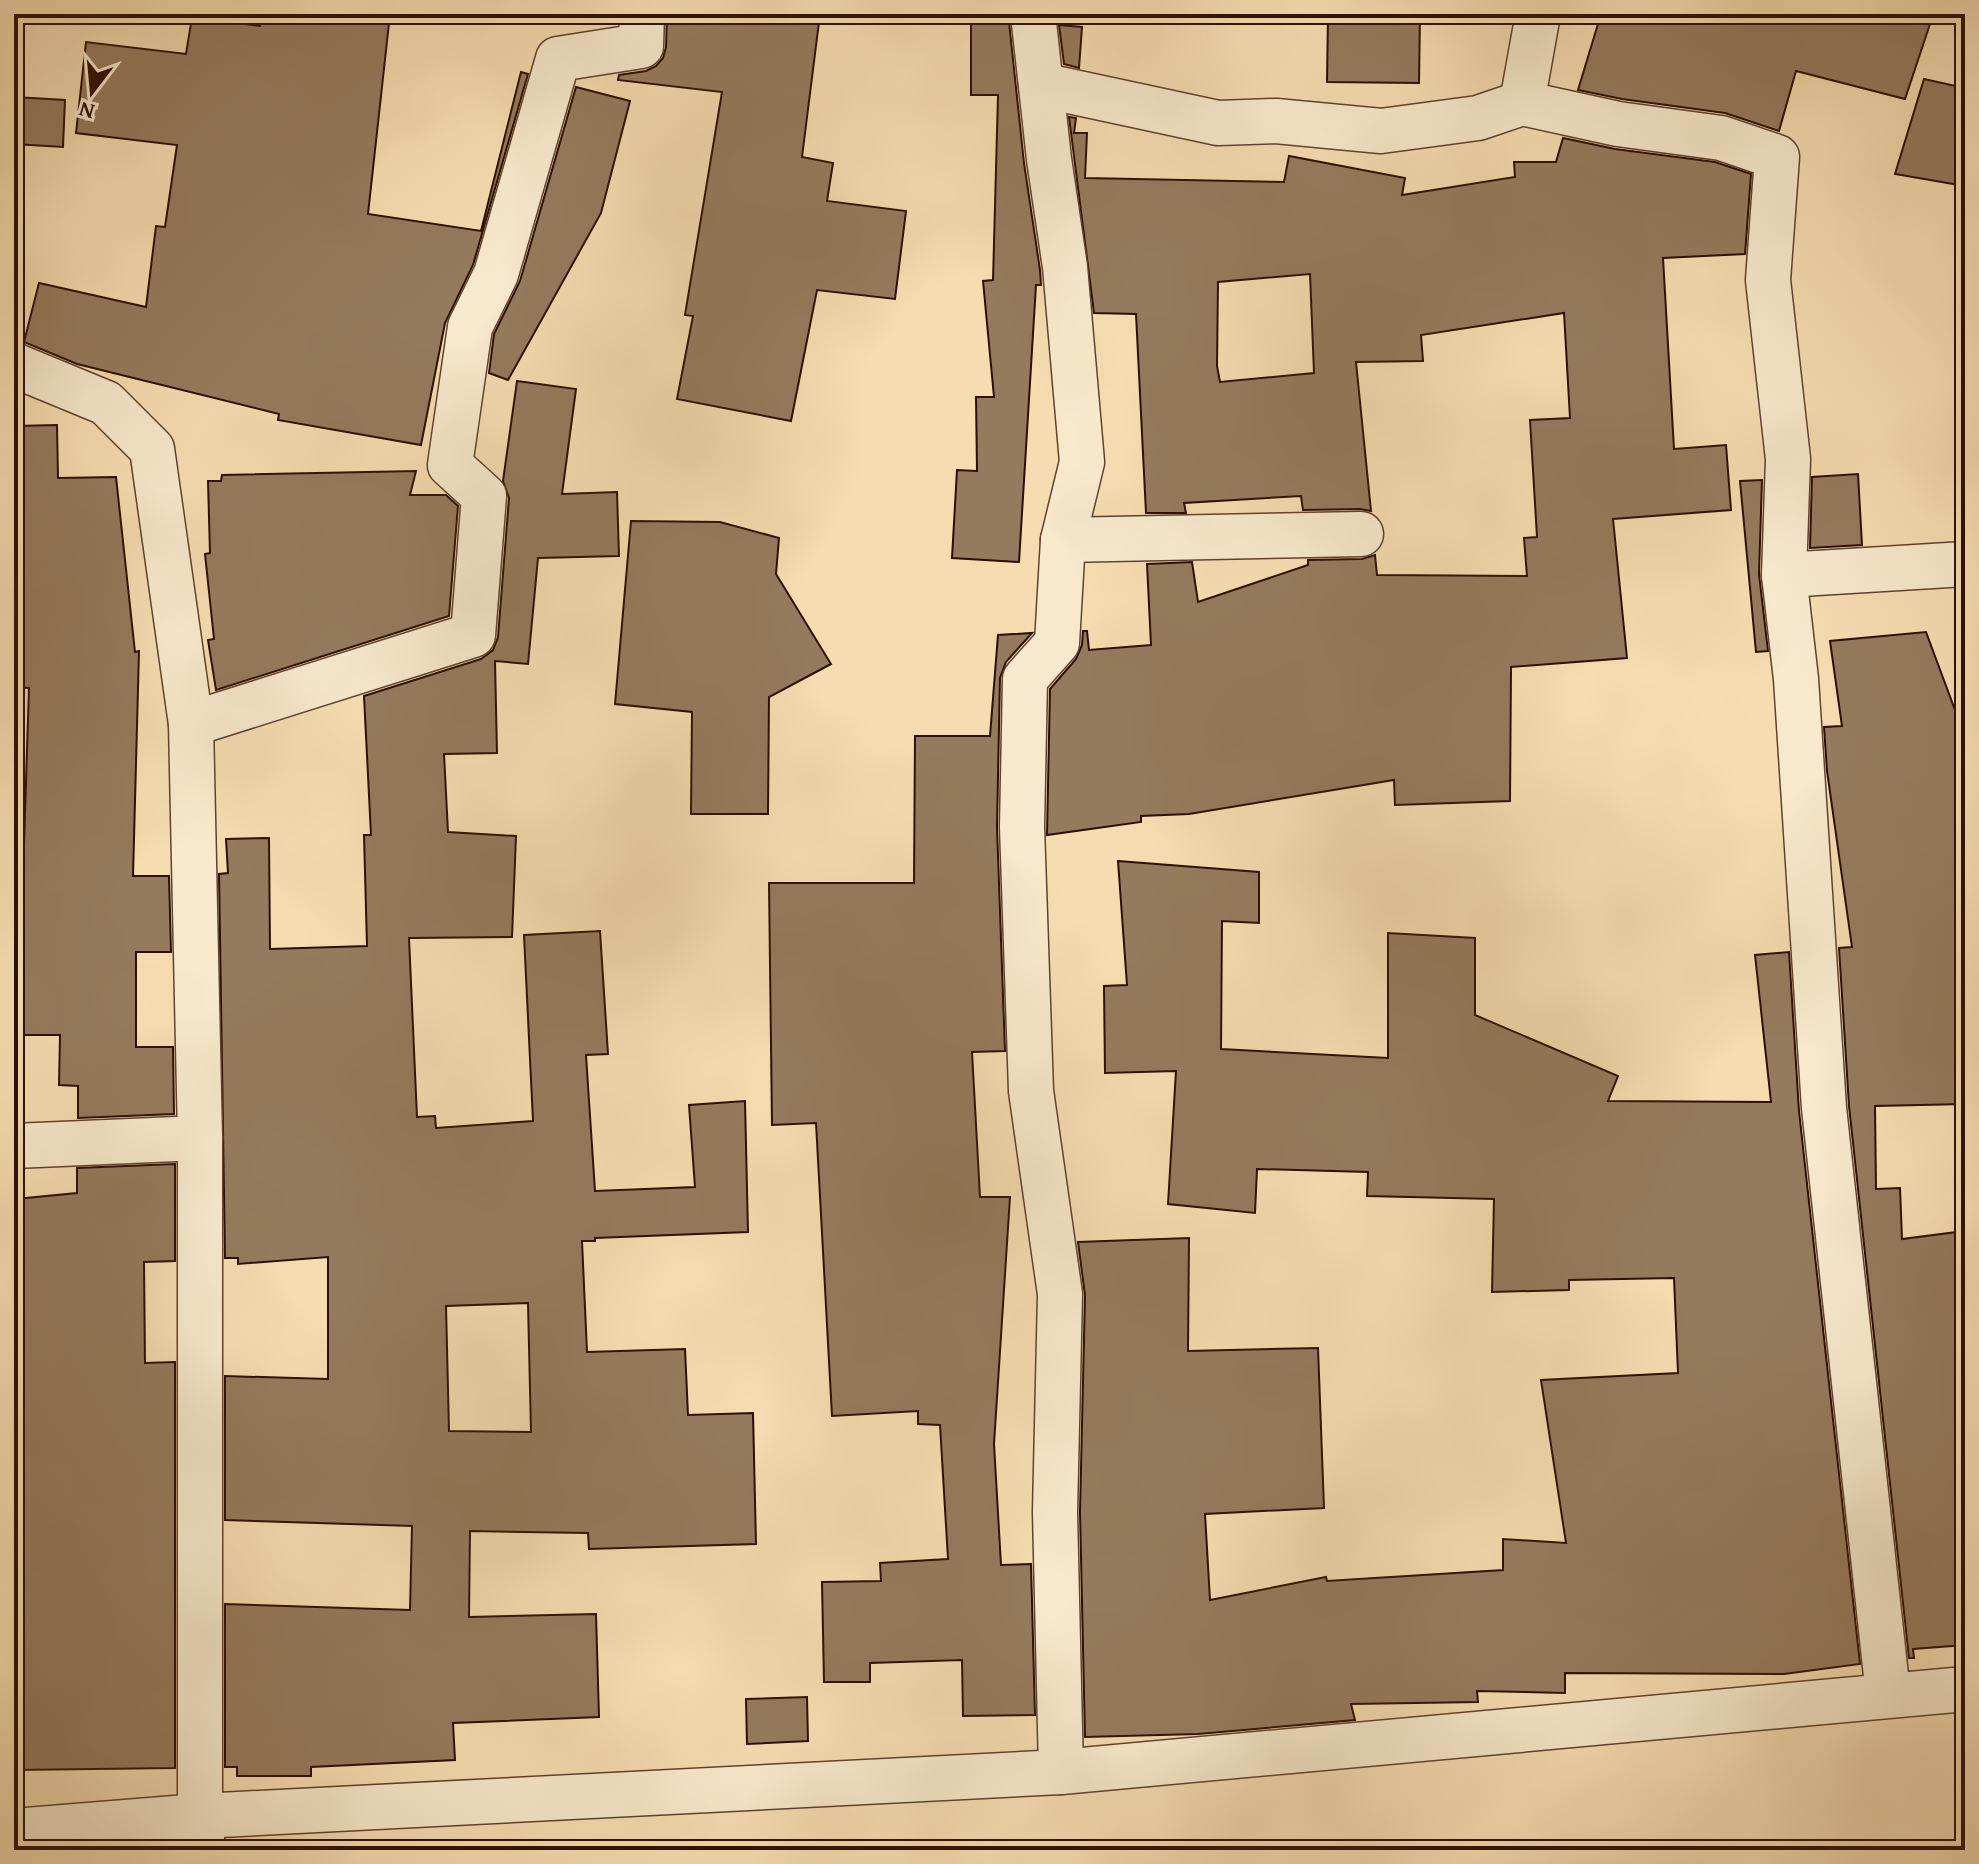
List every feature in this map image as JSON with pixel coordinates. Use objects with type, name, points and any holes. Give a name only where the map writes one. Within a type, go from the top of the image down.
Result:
[{"type":"street","points":[[191,724],[473,635],[484,496],[450,465],[470,327],[496,274],[558,59],[641,46],[642,14]]},
{"type":"street","points":[[1033,14],[1065,267],[1082,462],[1063,540],[1057,643],[1025,679],[1022,827],[1031,1091],[1060,1294],[1055,1512],[1061,1772]]},
{"type":"street","points":[[1522,103],[1538,14]]},
{"type":"street","points":[[1041,85],[1218,123],[1276,121],[1381,131],[1478,118],[1522,103],[1618,124],[1721,138],[1777,157],[1768,280],[1788,459],[1784,575],[1796,679],[1824,1108],[1888,1694]]},
{"type":"street","points":[[14,365],[106,403],[152,449],[191,724],[200,1138],[202,1833]]},
{"type":"street","points":[[1063,540],[1361,534]]},
{"type":"street","points":[[1784,575],[1965,564]]},
{"type":"street","points":[[14,1146],[200,1138]]},
{"type":"street","points":[[14,1831],[202,1833],[1061,1772],[1965,1689]]},
{"type":"building","points":[[262,14],[390,14],[368,214],[481,231],[521,72],[528,74],[473,265],[445,323],[421,445],[278,420],[279,414],[77,364],[24,342],[39,283],[146,307],[156,226],[165,227],[177,145],[76,133],[86,42],[186,54],[192,17],[260,26]]},
{"type":"building","points":[[667,14],[820,14],[802,157],[833,163],[827,201],[906,211],[895,299],[817,290],[791,421],[677,399],[693,316],[685,315],[722,92],[618,80],[619,75],[646,71],[663,58]]},
{"type":"building","points":[[1328,14],[1420,14],[1419,83],[1327,82]]},
{"type":"building","points":[[1601,14],[1894,14],[1930,24],[1905,99],[1796,71],[1779,131],[1725,113],[1578,90]]},
{"type":"building","points":[[971,19],[1009,22],[1024,163],[1040,270],[1041,285],[1036,285],[1019,562],[952,558],[957,470],[977,471],[976,397],[994,397],[983,281],[993,280],[998,95],[971,95]]},
{"type":"building","points":[[1059,25],[1082,27],[1079,68],[1064,64]]},
{"type":"building","points":[[1924,79],[1965,88],[1965,186],[1895,174]]},
{"type":"building","points":[[576,87],[630,101],[601,213],[508,380],[489,373],[494,334],[520,281]]},
{"type":"building","points":[[14,97],[65,100],[63,147],[14,144]]},
{"type":"building","points":[[1069,117],[1076,118],[1074,133],[1087,133],[1085,178],[1284,182],[1289,156],[1405,178],[1402,195],[1515,177],[1514,162],[1556,162],[1563,138],[1615,149],[1715,162],[1751,174],[1745,254],[1663,258],[1674,449],[1726,445],[1731,510],[1613,519],[1627,658],[1511,667],[1510,801],[1395,805],[1394,780],[1189,814],[1141,816],[1141,822],[1047,835],[1050,689],[1076,659],[1082,645],[1083,631],[1087,631],[1089,650],[1151,645],[1147,564],[1192,562],[1198,602],[1308,565],[1308,560],[1362,559],[1375,555],[1377,575],[1527,576],[1524,538],[1537,537],[1530,420],[1570,418],[1564,313],[1421,335],[1423,361],[1356,362],[1371,511],[1303,510],[1301,496],[1184,503],[1186,513],[1146,513],[1136,314],[1094,313]],"holes":[[[1310,274],[1314,373],[1220,382],[1217,366],[1218,282]]]},
{"type":"building","points":[[517,381],[576,389],[562,494],[617,492],[619,556],[538,558],[528,664],[495,661],[497,753],[444,754],[448,832],[516,836],[512,937],[409,938],[417,1117],[435,1116],[436,1128],[533,1121],[524,935],[600,931],[608,1054],[586,1055],[595,1191],[695,1187],[689,1105],[745,1101],[748,1232],[582,1241],[587,1352],[685,1349],[688,1415],[753,1413],[756,1544],[589,1549],[588,1533],[470,1531],[469,1617],[596,1614],[599,1717],[453,1723],[455,1760],[311,1767],[311,1776],[237,1776],[237,1767],[225,1767],[225,1604],[410,1610],[412,1526],[225,1520],[225,1376],[328,1379],[328,1257],[238,1264],[238,1258],[225,1258],[219,874],[228,873],[226,839],[269,838],[270,949],[367,946],[364,835],[371,835],[364,696],[481,659],[493,650],[498,637],[509,498],[503,481]],"holes":[[[528,1303],[531,1432],[449,1431],[446,1306]]]},
{"type":"building","points":[[57,425],[58,478],[116,477],[135,652],[139,651],[133,876],[169,876],[171,952],[136,952],[136,1047],[173,1047],[174,1114],[78,1118],[78,1086],[59,1085],[60,1035],[20,1035],[21,875],[29,688],[14,687],[14,426]]},
{"type":"building","points":[[416,471],[410,495],[446,495],[458,506],[449,616],[216,690],[208,640],[214,639],[205,554],[210,553],[208,481],[221,481],[222,475]]},
{"type":"building","points":[[1858,474],[1862,545],[1810,548],[1812,477]]},
{"type":"building","points":[[1762,480],[1759,574],[1768,651],[1756,652],[1740,481]]},
{"type":"building","points":[[631,521],[720,522],[779,538],[776,574],[831,664],[769,697],[768,814],[691,814],[692,712],[615,704]]},
{"type":"building","points":[[1926,632],[1965,737],[1965,1104],[1875,1106],[1876,1189],[1900,1188],[1902,1239],[1965,1231],[1965,1645],[1913,1649],[1914,1658],[1909,1658],[1849,1106],[1839,948],[1852,947],[1827,771],[1824,727],[1842,726],[1830,641]]},
{"type":"building","points":[[1032,633],[1006,662],[1000,678],[997,827],[1005,1051],[972,1052],[980,1197],[1010,1197],[994,1444],[1001,1565],[1031,1564],[1035,1715],[963,1716],[962,1660],[870,1663],[870,1682],[824,1682],[822,1582],[881,1581],[880,1563],[948,1559],[940,1425],[918,1424],[918,1411],[832,1416],[816,1123],[772,1125],[769,883],[914,883],[915,736],[990,736],[998,635]]},
{"type":"building","points":[[1118,861],[1259,872],[1259,923],[1222,921],[1221,1049],[1388,1058],[1388,933],[1475,938],[1475,1015],[1618,1076],[1608,1101],[1771,1102],[1755,955],[1789,952],[1799,1111],[1860,1664],[1784,1674],[1565,1673],[1565,1693],[1477,1691],[1478,1702],[1351,1704],[1355,1720],[1198,1734],[1085,1737],[1080,1512],[1085,1295],[1078,1242],[1189,1238],[1188,1351],[1318,1348],[1324,1508],[1205,1514],[1210,1600],[1326,1577],[1327,1581],[1503,1570],[1503,1539],[1566,1543],[1541,1380],[1678,1373],[1674,1278],[1569,1280],[1569,1290],[1492,1292],[1494,1199],[1367,1196],[1368,1172],[1257,1169],[1255,1213],[1168,1204],[1176,1071],[1105,1073],[1104,986],[1127,985]]},
{"type":"building","points":[[175,1164],[175,1261],[144,1262],[145,1363],[175,1362],[175,1768],[14,1770],[14,1273],[21,1274],[16,1199],[77,1193],[77,1168]]},
{"type":"building","points":[[807,1697],[808,1741],[747,1744],[746,1699]]}]
